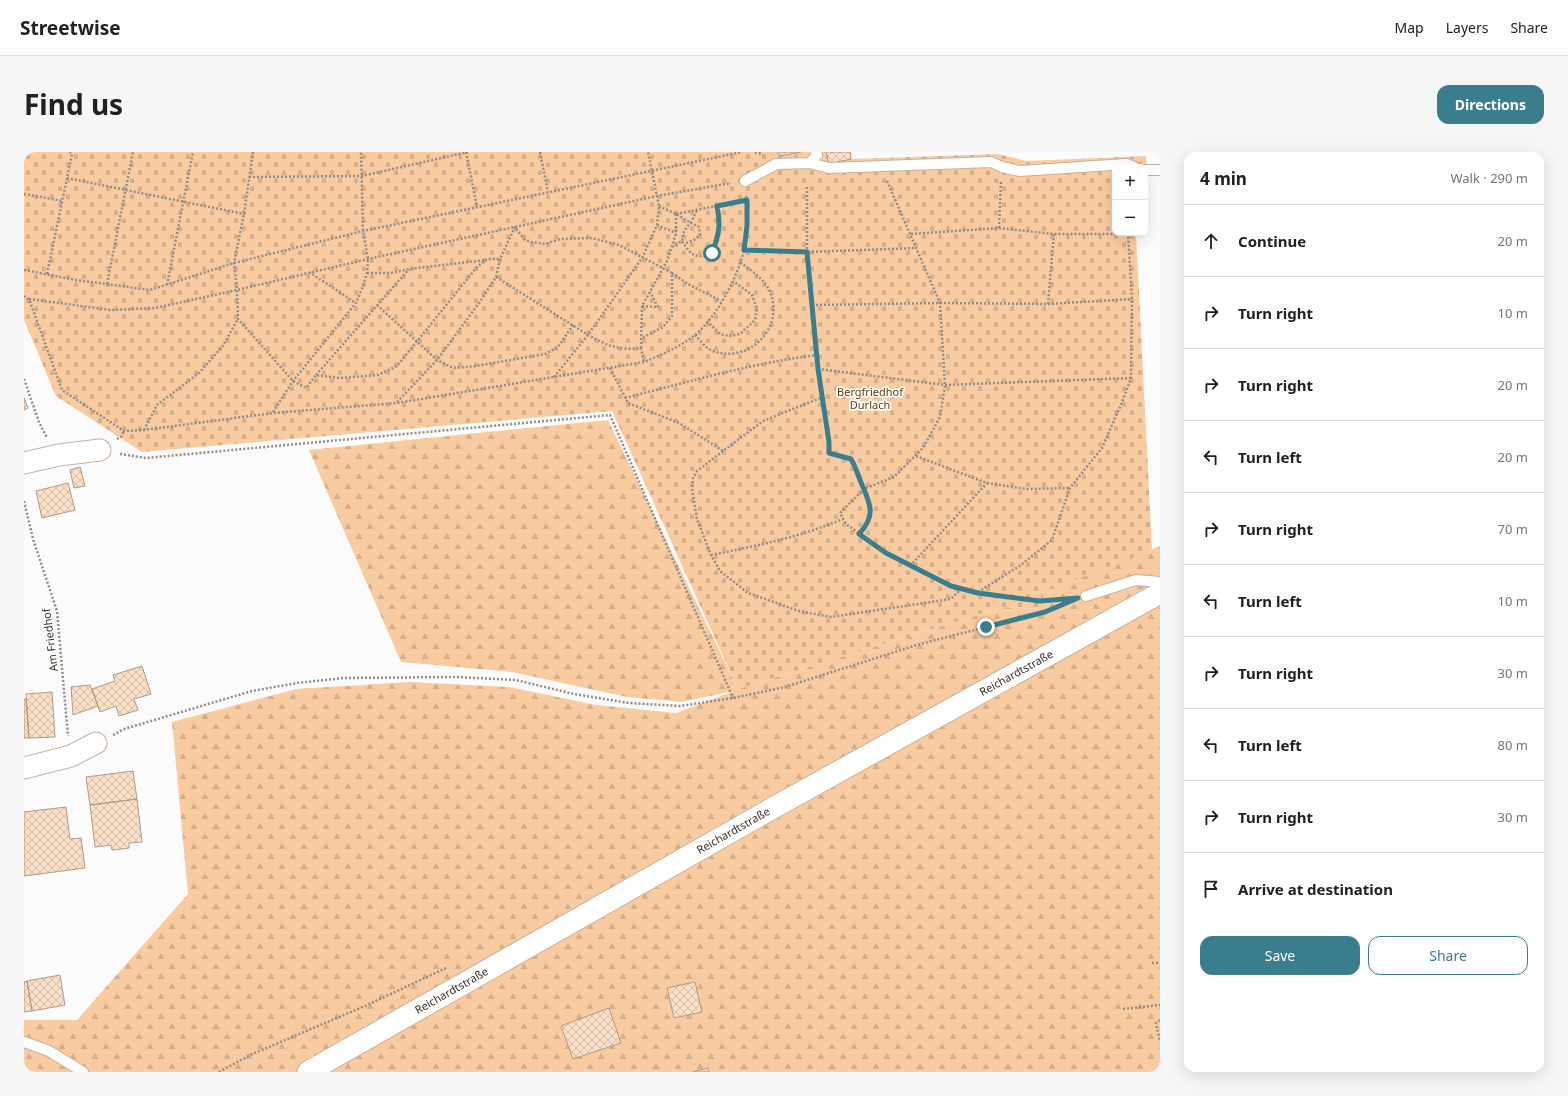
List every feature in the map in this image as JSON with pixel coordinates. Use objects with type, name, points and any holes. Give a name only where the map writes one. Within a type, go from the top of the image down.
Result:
[{"type":"street","points":[[24,463],[59,455],[100,450]]},
{"type":"street","name":"Reichardtstraße","points":[[308,1072],[773,808],[1160,593]]},
{"type":"street","points":[[24,768],[33,767],[71,756],[96,743]]},
{"type":"lane","points":[[810,163],[817,155],[816,152]]},
{"type":"lane","points":[[745,181],[776,164],[810,163],[829,168],[991,162],[1002,167],[1020,171],[1112,165]]},
{"type":"lane","points":[[1148,170],[1160,170]]},
{"type":"lane","points":[[1082,597],[1136,580],[1160,582]]},
{"type":"lane","points":[[24,1042],[49,1051],[83,1072]]},
{"type":"path","points":[[48,274],[72,154],[70,152]]},
{"type":"path","points":[[107,284],[133,152]]},
{"type":"path","points":[[167,285],[193,152]]},
{"type":"path","points":[[144,430],[157,405],[199,373],[222,347],[238,319],[234,263],[244,214],[253,152]]},
{"type":"path","points":[[273,412],[293,381],[356,304],[367,273],[368,259],[363,231],[361,152]]},
{"type":"path","points":[[249,176],[362,176],[467,152],[477,207]]},
{"type":"path","points":[[540,152],[548,192]]},
{"type":"path","points":[[553,378],[588,335],[642,258],[657,225],[659,206],[648,152]]},
{"type":"path","points":[[24,270],[76,280],[150,290],[234,263],[363,231],[742,152]]},
{"type":"path","points":[[880,167],[911,234],[940,303],[945,385],[940,417],[916,456],[894,477],[864,489],[840,514],[846,524],[886,553],[951,586],[978,593],[1040,601],[1082,597]]},
{"type":"path","points":[[999,228],[1002,167]]},
{"type":"path","points":[[67,178],[244,214]]},
{"type":"path","points":[[24,296],[29,299],[111,310],[155,308],[309,272],[657,196],[745,181],[747,226],[744,250],[734,281],[716,312],[695,335],[672,350],[644,362],[553,378],[397,403],[273,412],[144,430],[124,431],[62,390],[29,299]]},
{"type":"path","points":[[807,188],[807,252],[818,369],[829,442],[829,453],[851,459],[870,502],[871,508],[869,521],[866,527],[859,534]]},
{"type":"path","points":[[24,194],[63,200]]},
{"type":"path","points":[[676,214],[747,200]]},
{"type":"path","points":[[659,206],[699,227],[700,235],[694,240],[683,242],[672,247]]},
{"type":"path","points":[[697,210],[691,224],[686,227],[682,235],[683,242],[692,255],[702,257],[712,253],[718,238],[720,220],[717,206]]},
{"type":"path","points":[[644,362],[641,348],[642,306],[663,269],[672,247],[676,234],[676,214]]},
{"type":"path","points":[[657,225],[676,234]]},
{"type":"path","points":[[515,227],[524,239],[530,242],[545,244],[560,239],[592,238],[619,245],[721,301]]},
{"type":"path","points":[[397,403],[438,360],[496,277],[500,259],[515,227]]},
{"type":"path","points":[[911,234],[999,228],[1054,234],[1112,234]]},
{"type":"path","points":[[1048,304],[1054,234]]},
{"type":"path","points":[[978,593],[1021,564],[1052,540],[1070,488],[1102,448],[1131,378],[1132,299],[1128,236]]},
{"type":"path","points":[[744,250],[807,252],[917,248]]},
{"type":"path","points":[[367,273],[391,273],[409,269],[500,259]]},
{"type":"path","points":[[316,376],[339,378],[378,375],[397,366],[477,267],[487,260]]},
{"type":"path","points":[[695,335],[712,350],[734,354],[747,350],[758,344],[766,332],[773,320],[773,304],[770,291],[760,278],[740,262]]},
{"type":"path","points":[[238,319],[293,381],[306,388],[409,269]]},
{"type":"path","points":[[309,272],[356,304]]},
{"type":"path","points":[[642,338],[663,327],[672,316],[672,273]]},
{"type":"path","points":[[496,277],[588,335],[612,347],[623,349],[641,348]]},
{"type":"path","points":[[707,321],[720,334],[729,336],[740,334],[755,320],[757,309],[752,295],[734,281]]},
{"type":"path","points":[[642,306],[658,307],[650,292]]},
{"type":"path","points":[[812,305],[940,303],[1048,304],[1132,299]]},
{"type":"path","points":[[377,305],[438,360],[453,368],[476,366],[545,354],[558,347],[573,325]]},
{"type":"path","points":[[625,398],[702,378],[794,358],[817,356]]},
{"type":"path","points":[[610,368],[628,403],[680,424],[723,451]]},
{"type":"path","points":[[818,369],[945,385],[1131,378]]},
{"type":"path","points":[[24,379],[44,434]]},
{"type":"path","points":[[823,397],[763,421],[698,470],[693,478],[692,489],[697,519],[711,555],[720,572],[748,593],[799,611],[831,617],[951,599],[961,588]]},
{"type":"path","points":[[100,450],[146,458],[610,415],[733,698]]},
{"type":"path","points":[[916,456],[988,483],[1026,489],[1070,488]]},
{"type":"path","points":[[910,566],[988,483]]},
{"type":"path","name":"Am Friedhof","points":[[24,501],[33,539],[57,611],[68,733]]},
{"type":"path","points":[[711,555],[773,542],[815,531],[843,519]]},
{"type":"path","points":[[96,743],[124,729],[252,691],[297,683],[344,678],[456,677],[516,680],[574,694],[613,700],[680,706],[733,698],[785,686],[920,644],[1045,612],[1082,597]]},
{"type":"path","points":[[1152,963],[1160,963]]},
{"type":"path","points":[[219,1072],[250,1055],[365,1006],[450,966]]},
{"type":"path","points":[[1123,1009],[1160,1004]]},
{"type":"path","points":[[1160,1020],[1156,1023],[1160,1042]]},
{"type":"green space","name":"Bergfriedhof Durlach","points":[[24,152],[850,152],[852,159],[998,154],[1026,161],[1146,156],[1147,164],[1112,164],[1112,236],[1136,236],[1152,550],[1041,593],[1040,609],[1003,607],[738,689],[612,411],[142,452],[56,396],[24,320]]},
{"type":"green space","points":[[608,420],[738,689],[1003,607],[1039,609],[1041,593],[1160,546],[1160,1072],[24,1072],[24,1020],[77,1020],[188,894],[172,722],[296,689],[410,682],[509,687],[596,705],[676,713],[734,691],[681,702],[627,697],[512,672],[401,662],[309,450]]},
{"type":"building","points":[[778,152],[801,152],[780,156]]},
{"type":"building","points":[[826,152],[850,152],[851,159],[829,164]]},
{"type":"building","points":[[24,398],[28,408],[24,410]]},
{"type":"building","points":[[80,467],[85,486],[74,488],[70,470]]},
{"type":"building","points":[[68,483],[75,510],[42,518],[36,491]]},
{"type":"building","points":[[142,666],[151,694],[134,699],[138,710],[119,716],[116,706],[100,712],[92,689],[115,681],[113,675]]},
{"type":"building","points":[[90,685],[98,706],[73,715],[71,687]]},
{"type":"building","points":[[52,692],[55,737],[29,738],[26,694]]},
{"type":"building","points":[[24,699],[26,699],[29,738],[24,738]]},
{"type":"building","points":[[133,771],[137,799],[90,805],[86,777]]},
{"type":"building","points":[[137,799],[142,842],[129,843],[129,848],[112,850],[111,845],[95,847],[90,805]]},
{"type":"building","points":[[66,807],[70,839],[81,838],[85,868],[24,876],[24,812]]},
{"type":"building","points":[[60,975],[65,1005],[32,1011],[27,981]]},
{"type":"building","points":[[27,981],[32,1011],[24,1012],[24,982]]},
{"type":"building","points":[[695,982],[702,1012],[674,1018],[667,988]]},
{"type":"building","points":[[609,1008],[621,1043],[573,1059],[561,1026]]},
{"type":"building","points":[[708,1068],[709,1072],[693,1072]]},
{"type":"route","points":[[712,253],[718,238],[720,220],[717,206],[747,200],[747,226],[744,250],[807,252],[818,369],[829,442],[829,453],[851,459],[870,502],[871,508],[869,521],[866,527],[859,534],[886,553],[930,577],[951,586],[978,593],[1040,601],[1078,598],[1045,612],[986,627]]}]
